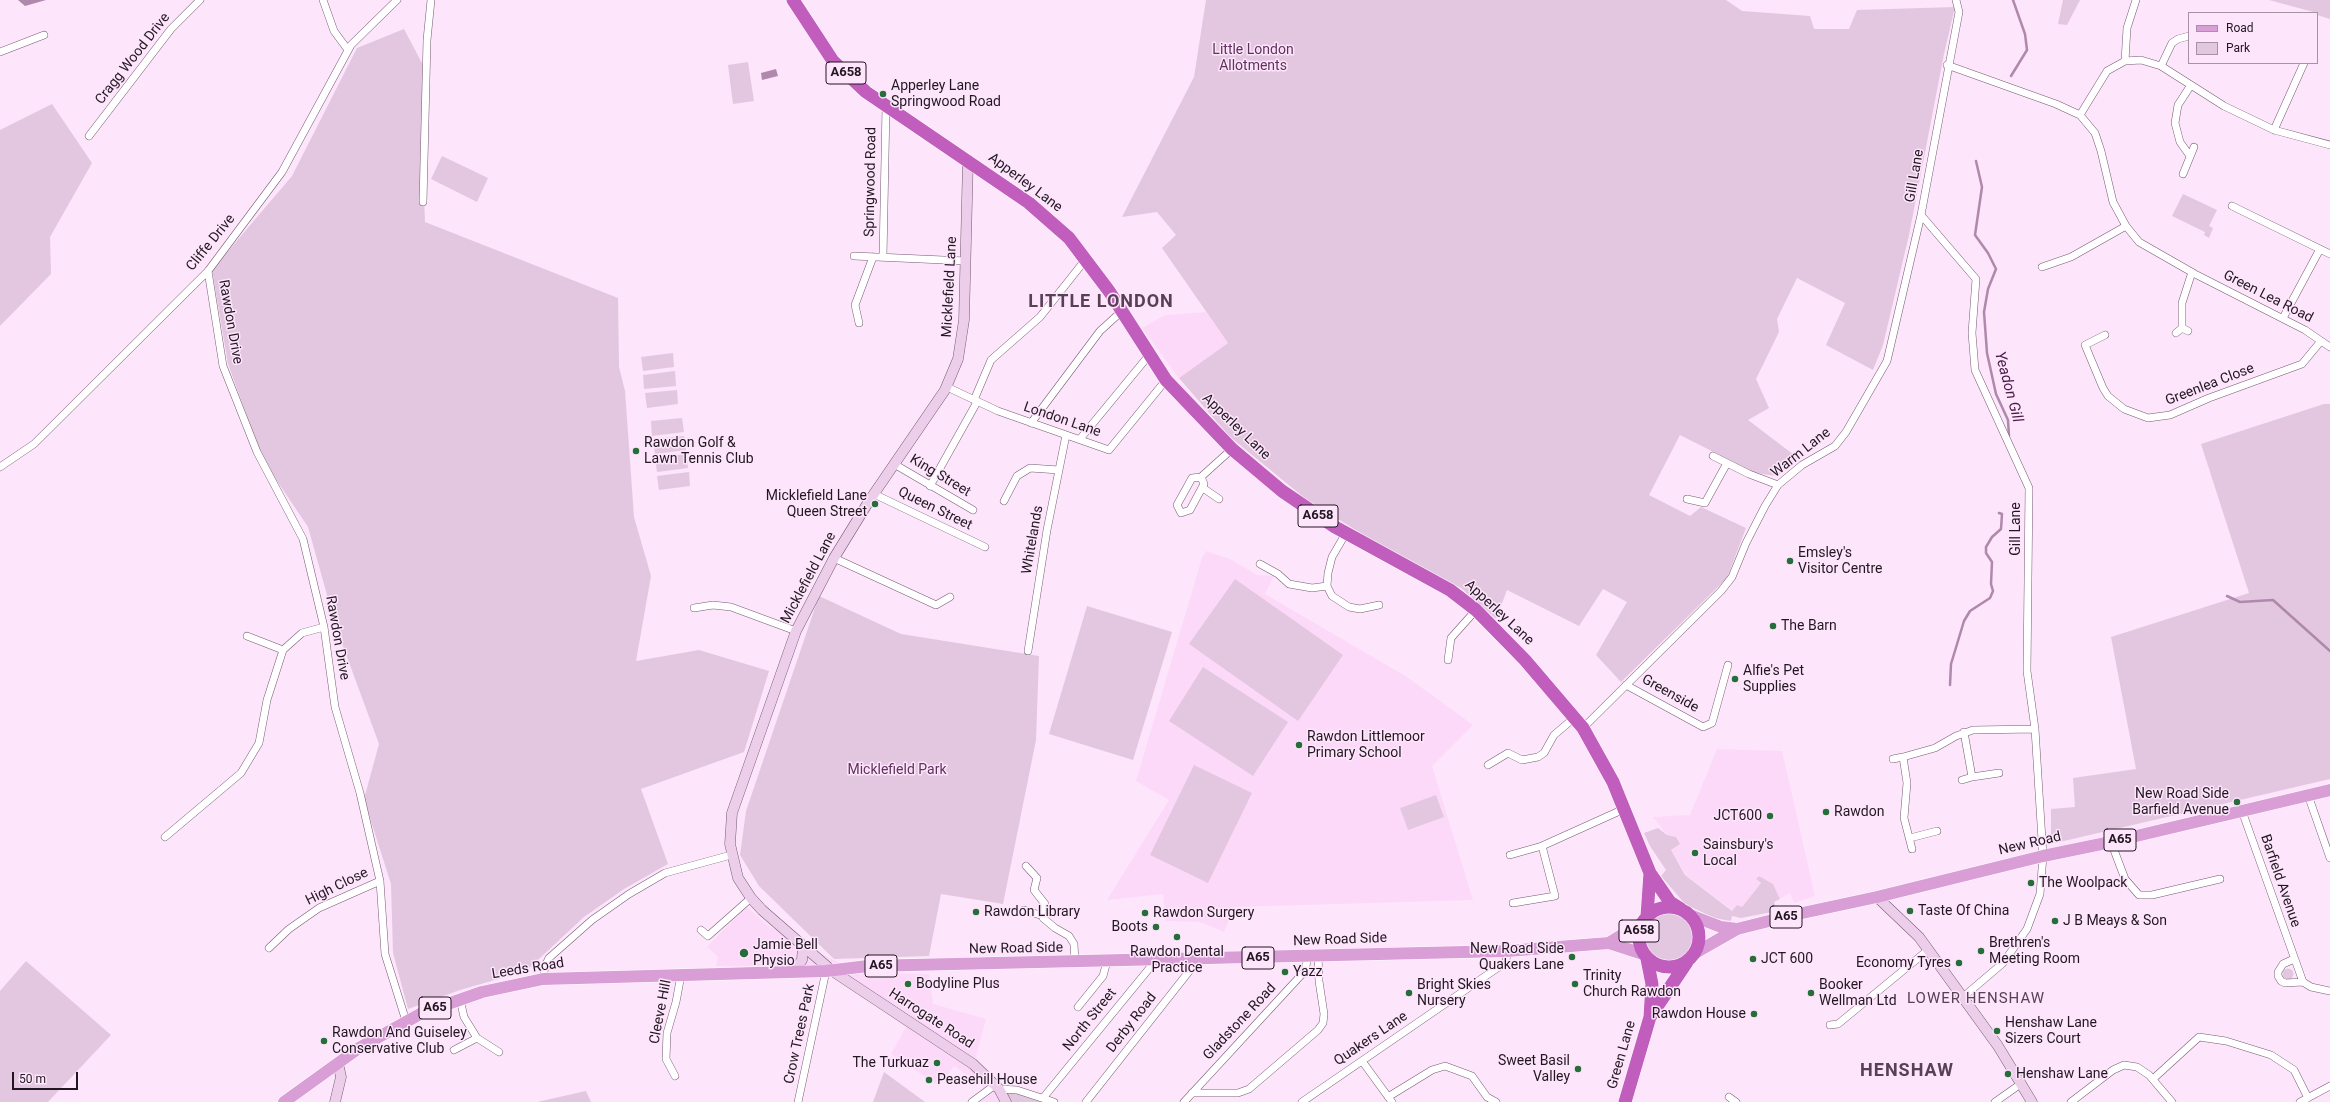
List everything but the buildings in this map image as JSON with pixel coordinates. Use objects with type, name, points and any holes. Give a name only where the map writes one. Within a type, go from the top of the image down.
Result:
[{"type":"highway","name":"Apperley Lane","points":[[793,0],[833,61],[886,107],[968,160],[1050,220],[1086,259],[1122,311],[1166,380],[1232,449],[1282,491],[1346,533],[1450,590],[1476,610],[1526,660],[1578,723],[1613,782],[1650,873],[1670,902],[1685,912]]},
{"type":"highway","name":"Apperley Lane","points":[[1644,920],[1650,873]]},
{"type":"highway","name":"A658","points":[[1663,907],[1685,912],[1696,923],[1699,933],[1699,943],[1692,957],[1682,965],[1667,968],[1659,966],[1645,957],[1638,942],[1644,920],[1663,907]]},
{"type":"highway","name":"Green Lane","points":[[1625,1102],[1650,1018],[1652,984],[1645,957]]},
{"type":"highway","name":"Green Lane","points":[[1650,1018],[1692,957]]},
{"type":"main road","name":"Micklefield Lane","points":[[952,150],[967,179]]},
{"type":"main road","name":"Micklefield Lane","points":[[829,970],[751,898],[738,878],[731,855],[732,813],[796,631],[834,558],[874,494],[947,387],[958,359],[962,340],[966,261],[968,160]]},
{"type":"main road","name":"New Road","points":[[1692,957],[1737,929],[1877,897],[2043,856],[2111,842],[2330,790]]},
{"type":"main road","points":[[1877,897],[1907,924],[1928,950],[2022,1083],[2032,1102]]},
{"type":"main road","name":"New Road","points":[[1685,912],[1721,927],[1737,929]]},
{"type":"main road","name":"New Road Side","points":[[1609,943],[1644,920]]},
{"type":"main road","name":"New Road Side","points":[[829,970],[868,966],[1158,959],[1198,960],[1507,952],[1609,943],[1645,957]]},
{"type":"main road","points":[[793,972],[802,960],[803,946]]},
{"type":"main road","name":"Leeds Road","points":[[284,1102],[338,1062],[406,1021],[460,999],[482,992],[544,979],[829,970]]},
{"type":"main road","name":"Harrogate Road","points":[[829,970],[973,1064],[997,1087],[1006,1102]]},
{"type":"main road","points":[[335,1102],[341,1077],[338,1062]]},
{"type":"street","name":"Cragg Wood Drive","points":[[89,136],[171,29],[200,0]]},
{"type":"street","points":[[323,0],[334,31],[348,50]]},
{"type":"street","name":"Cliffe Drive","points":[[0,467],[34,444],[208,271],[282,172],[351,45],[397,0]]},
{"type":"street","points":[[423,202],[427,40],[431,0]]},
{"type":"street","name":"Gill Lane","points":[[1956,0],[1958,12],[1921,215],[1976,279],[1972,333],[1975,370],[2029,488],[2027,671],[2034,729],[2043,856],[2040,894],[2027,929],[2003,963],[1962,998]]},
{"type":"street","points":[[2125,61],[2127,28],[2136,0]]},
{"type":"street","points":[[0,52],[44,35]]},
{"type":"street","points":[[2161,66],[2172,43],[2178,39],[2188,36]]},
{"type":"street","points":[[2080,115],[2107,71],[2125,61],[2141,60],[2161,66],[2224,106],[2274,130],[2330,145]]},
{"type":"street","points":[[2274,130],[2304,64]]},
{"type":"street","name":"Green Lea Road","points":[[1947,66],[2080,115],[2095,133],[2101,151],[2113,202],[2126,226],[2139,242],[2192,272],[2283,318],[2330,347]]},
{"type":"street","points":[[2190,156],[2180,142],[2175,124],[2178,105],[2191,85]]},
{"type":"street","name":"Springwood Road","points":[[882,257],[886,107]]},
{"type":"street","points":[[2183,174],[2194,147]]},
{"type":"street","points":[[2232,206],[2330,254]]},
{"type":"street","name":"Warm Lane","points":[[1488,765],[1508,753],[1522,760],[1538,757],[1544,753],[1554,735],[1578,723],[1626,685],[1721,591],[1732,577],[1752,531],[1778,485],[1802,466],[1835,446],[1846,432],[1867,397],[1886,361],[1921,215]]},
{"type":"street","points":[[2042,267],[2071,257],[2126,226]]},
{"type":"street","points":[[2283,318],[2320,249]]},
{"type":"street","name":"Springwood Road","points":[[854,256],[966,261]]},
{"type":"street","points":[[859,323],[855,305],[873,257]]},
{"type":"street","points":[[930,486],[975,401],[991,360],[1040,317],[1086,259]]},
{"type":"street","name":"Rawdon Drive","points":[[208,271],[223,366],[257,452],[303,539],[324,627],[335,707],[360,792],[380,881],[385,954],[406,1021]]},
{"type":"street","points":[[2176,333],[2185,329],[2182,303],[2192,272]]},
{"type":"street","points":[[1031,422],[1100,331],[1122,311]]},
{"type":"street","name":"Greenlea Close","points":[[2105,335],[2085,345],[2103,388],[2108,396],[2124,409],[2148,418],[2170,415],[2209,398],[2302,364],[2321,341]]},
{"type":"street","points":[[1080,439],[1150,354]]},
{"type":"street","name":"London Lane","points":[[947,387],[975,401],[1109,450],[1166,380]]},
{"type":"street","name":"Whitelands","points":[[1028,651],[1066,435]]},
{"type":"street","points":[[1201,477],[1204,482],[1203,488],[1190,510],[1184,513],[1179,511],[1177,505],[1192,478],[1201,477],[1232,449]]},
{"type":"street","points":[[1713,456],[1778,485]]},
{"type":"street","points":[[1687,499],[1705,503],[1727,463]]},
{"type":"street","name":"King Street","points":[[894,464],[973,510]]},
{"type":"street","points":[[1004,501],[1018,476],[1030,468],[1059,470]]},
{"type":"street","points":[[1203,488],[1219,499]]},
{"type":"street","name":"Queen Street","points":[[874,494],[985,547]]},
{"type":"street","points":[[1346,533],[1332,557],[1328,573],[1328,586],[1332,596],[1349,607],[1360,609],[1379,605]]},
{"type":"street","points":[[834,558],[936,605],[950,597]]},
{"type":"street","points":[[1260,564],[1278,574],[1289,584],[1312,588],[1328,586]]},
{"type":"street","points":[[694,608],[713,605],[731,608],[796,631]]},
{"type":"street","points":[[1448,660],[1451,638],[1476,610]]},
{"type":"street","points":[[165,837],[241,773],[259,743],[267,700],[283,650],[302,633],[324,627]]},
{"type":"street","points":[[247,636],[283,650]]},
{"type":"street","name":"Greenside","points":[[1626,685],[1703,727],[1712,723],[1728,665]]},
{"type":"street","points":[[1893,759],[1935,748],[1964,732],[2034,729]]},
{"type":"street","points":[[1964,732],[1972,778]]},
{"type":"street","points":[[1903,757],[1907,783],[1904,818],[1912,849]]},
{"type":"street","points":[[1962,780],[1999,773]]},
{"type":"street","points":[[2308,795],[2330,858]]},
{"type":"street","points":[[1510,855],[1542,846],[1624,809]]},
{"type":"street","name":"Barfield Avenue","points":[[2242,811],[2303,982]]},
{"type":"street","points":[[1910,838],[1937,831]]},
{"type":"street","points":[[2111,842],[2125,879],[2139,895],[2152,895],[2220,879]]},
{"type":"street","points":[[1513,903],[1555,896],[1542,846]]},
{"type":"street","points":[[544,979],[545,966],[549,958],[592,920],[629,894],[665,873],[731,855]]},
{"type":"street","points":[[1026,866],[1037,878],[1034,890],[1045,904],[1043,916]]},
{"type":"street","name":"High Close","points":[[268,948],[289,929],[319,908],[380,881]]},
{"type":"street","points":[[701,930],[708,936],[751,898]]},
{"type":"street","points":[[1024,910],[1043,916],[1055,928],[1069,936],[1074,944],[1075,962]]},
{"type":"street","points":[[1830,1024],[1838,1024],[1928,950]]},
{"type":"street","name":"Quakers Lane","points":[[1302,1102],[1506,962],[1507,952]]},
{"type":"street","points":[[1192,1093],[1226,1094],[1238,1093],[1249,1089],[1318,1030],[1323,1023],[1313,956]]},
{"type":"street","name":"Gladstone Road","points":[[1184,1102],[1305,971],[1313,956]]},
{"type":"street","name":"North Street","points":[[1043,1098],[1158,959]]},
{"type":"street","points":[[2294,959],[2283,964],[2278,972],[2278,976],[2281,981],[2285,983],[2303,982],[2310,987],[2330,991]]},
{"type":"street","name":"Derby Road","points":[[1086,1102],[1198,960]]},
{"type":"street","points":[[1078,1007],[1103,976],[1107,961]]},
{"type":"street","name":"Crow Trees Park","points":[[798,1102],[829,970]]},
{"type":"street","name":"Cleeve Hill","points":[[675,1076],[666,1060],[667,1040],[681,975]]},
{"type":"street","points":[[460,999],[464,1017],[477,1038],[499,1052]]},
{"type":"street","points":[[2153,1079],[2199,1037],[2226,1041],[2271,1055],[2294,1070],[2308,1098]]},
{"type":"street","points":[[454,1050],[477,1038]]},
{"type":"street","points":[[1362,1061],[1390,1099],[1432,1070],[1445,1066],[1472,1076],[1487,1097],[1496,1102]]},
{"type":"street","points":[[2071,1102],[2113,1070],[2124,1066],[2137,1067],[2153,1079],[2172,1102]]},
{"type":"street","points":[[1995,1102],[2022,1083]]},
{"type":"street","points":[[2300,1102],[2330,1086]]},
{"type":"street","points":[[972,1102],[997,1087],[1017,1090],[1054,1102]]},
{"type":"street","points":[[1729,1098],[1736,1102]]},
{"type":"shaded area","points":[[18,0],[46,0],[25,6]]},
{"type":"shaded area","points":[[776,69],[778,76],[762,80],[761,73]]},
{"type":"shaded area","points":[[1206,312],[1228,343],[1179,378],[1142,328],[1165,315]]},
{"type":"shaded area","name":"Rawdon Littlemoor Primary School","points":[[1206,551],[1230,559],[1257,575],[1274,576],[1265,594],[1407,677],[1473,725],[1432,766],[1473,900],[1235,907],[1224,932],[1200,922],[1166,921],[1163,894],[1107,900],[1169,800],[1136,781],[1202,558]]},
{"type":"shaded area","points":[[1717,749],[1782,751],[1815,896],[1794,903],[1790,893],[1780,899],[1773,884],[1759,876],[1756,879],[1761,883],[1741,908],[1733,911],[1686,875],[1671,850],[1680,844],[1676,837],[1667,835],[1653,817],[1690,815]]},
{"type":"shaded area","points":[[746,906],[767,925],[858,973],[929,974],[933,1004],[986,1019],[976,1057],[1001,1102],[978,1102],[983,1086],[954,1066],[939,1086],[891,1054],[906,1027],[820,967],[716,966],[718,957],[707,947]]},
{"type":"green space","name":"Little London Allotments","points":[[1206,0],[1726,0],[1742,11],[1810,16],[1814,29],[1849,29],[1857,10],[1955,7],[1944,54],[1909,235],[1883,345],[1873,370],[1826,345],[1845,303],[1797,278],[1777,319],[1779,332],[1756,379],[1769,408],[1748,420],[1798,458],[1777,476],[1755,473],[1680,435],[1649,495],[1690,516],[1701,507],[1746,528],[1727,578],[1621,682],[1596,655],[1627,602],[1603,589],[1579,626],[1507,590],[1496,619],[1461,588],[1398,556],[1307,500],[1229,436],[1179,378],[1228,343],[1162,248],[1176,235],[1157,212],[1122,217],[1194,77]]},
{"type":"green space","points":[[2063,0],[2080,0],[2067,25],[2058,24]]},
{"type":"green space","points":[[2269,0],[2330,0],[2330,19],[2318,15],[2318,12]]},
{"type":"green space","points":[[404,29],[424,67],[422,138],[425,222],[618,298],[619,367],[625,391],[634,517],[651,576],[636,661],[699,650],[769,671],[744,752],[641,789],[668,864],[624,889],[584,917],[526,971],[460,990],[408,1009],[393,953],[391,884],[364,799],[379,744],[336,627],[308,527],[263,460],[228,364],[212,270],[292,176],[357,48]]},
{"type":"green space","points":[[748,62],[754,101],[733,104],[728,65]]},
{"type":"green space","points":[[52,104],[92,163],[50,237],[51,274],[0,326],[0,130]]},
{"type":"green space","points":[[442,156],[488,178],[477,202],[431,179]]},
{"type":"green space","points":[[2183,194],[2217,210],[2209,226],[2213,228],[2209,238],[2204,235],[2205,232],[2172,216]]},
{"type":"green space","points":[[673,353],[674,367],[643,371],[641,357]]},
{"type":"green space","points":[[675,371],[676,386],[644,389],[643,375]]},
{"type":"green space","points":[[677,390],[678,404],[647,408],[645,393]]},
{"type":"green space","points":[[2324,404],[2330,404],[2330,779],[2051,844],[2051,809],[2075,807],[2073,778],[2136,769],[2111,637],[2249,593],[2201,444]]},
{"type":"green space","points":[[682,418],[684,432],[652,436],[651,421]]},
{"type":"green space","points":[[684,436],[686,450],[655,454],[653,439]]},
{"type":"green space","points":[[686,454],[688,468],[657,472],[655,457]]},
{"type":"green space","points":[[689,472],[690,486],[659,490],[657,476]]},
{"type":"green space","points":[[1235,579],[1343,655],[1298,721],[1189,644]]},
{"type":"green space","name":"Micklefield Park","points":[[819,596],[901,634],[1039,656],[1036,740],[1003,904],[941,894],[929,956],[834,959],[759,886],[740,855],[746,811]]},
{"type":"green space","points":[[1087,606],[1172,632],[1133,760],[1049,734]]},
{"type":"green space","points":[[1203,667],[1288,722],[1253,776],[1169,721]]},
{"type":"green space","points":[[1194,765],[1252,793],[1208,883],[1150,855]]},
{"type":"green space","points":[[1436,795],[1444,817],[1408,830],[1400,808]]},
{"type":"green space","points":[[1658,828],[1667,835],[1676,837],[1680,844],[1671,850],[1685,875],[1732,911],[1737,905],[1742,907],[1761,883],[1756,879],[1759,876],[1773,884],[1780,899],[1774,902],[1777,911],[1741,918],[1732,916],[1731,921],[1714,918],[1685,904],[1661,876],[1666,870],[1650,846],[1644,833]]},
{"type":"green space","points":[[1669,913],[1678,915],[1686,920],[1691,928],[1693,937],[1691,946],[1686,954],[1678,959],[1669,961],[1660,959],[1652,954],[1647,946],[1645,937],[1647,928],[1652,920],[1660,915]]},
{"type":"green space","points":[[26,961],[111,1035],[48,1102],[0,1102],[0,991]]},
{"type":"green space","points":[[2288,968],[2292,970],[2294,974],[2292,978],[2288,980],[2284,978],[2282,974],[2284,970]]},
{"type":"green space","points":[[884,1072],[925,1102],[873,1102]]},
{"type":"green space","points":[[999,1089],[1054,1102],[1006,1102]]},
{"type":"green space","points":[[586,1091],[591,1102],[537,1102]]},
{"type":"waterway","name":"Yeadon Gill","points":[[2011,76],[2027,50],[2025,34],[2013,0]]},
{"type":"waterway","name":"Yeadon Gill","points":[[1976,161],[1982,187],[1975,235],[1988,253],[1996,269],[1988,289],[1984,312],[1987,353],[1996,394],[2008,420],[2009,436]]},
{"type":"waterway","name":"Yeadon Gill","points":[[1950,685],[1951,664],[1964,621],[1970,611],[1990,598],[1993,591],[1991,584],[1992,562],[1986,553],[1986,547],[1992,537],[2001,529],[2002,514],[1999,513]]},
{"type":"waterway","points":[[2227,596],[2240,602],[2273,600],[2330,651]]},
{"type":"place","name":"Apperley Lane Springwood Road","points":[[883,94]]},
{"type":"place","name":"Rawdon Golf & Lawn Tennis Club","points":[[636,451]]},
{"type":"place","name":"Micklefield Lane Queen Street","points":[[875,504]]},
{"type":"place","name":"Emsley's Visitor Centre","points":[[1790,561]]},
{"type":"place","name":"The Barn","points":[[1773,626]]},
{"type":"place","name":"Alfie's Pet Supplies","points":[[1735,679]]},
{"type":"place","name":"Rawdon Littlemoor Primary School","points":[[1299,745]]},
{"type":"place","name":"New Road Side Barfield Avenue","points":[[2237,802]]},
{"type":"place","name":"Rawdon","points":[[1826,812]]},
{"type":"place","name":"JCT600","points":[[1770,816]]},
{"type":"place","name":"Sainsbury's Local","points":[[1695,853]]},
{"type":"place","name":"The Woolpack","points":[[2031,883]]},
{"type":"place","name":"Taste Of China","points":[[1910,911]]},
{"type":"place","name":"Rawdon Library","points":[[976,912]]},
{"type":"place","name":"Rawdon Surgery","points":[[1145,913]]},
{"type":"place","name":"J B Meays & Son","points":[[2055,921]]},
{"type":"place","name":"Boots","points":[[1156,927]]},
{"type":"place","name":"Rawdon Dental Practice","points":[[1177,937]]},
{"type":"place","name":"Brethren's Meeting Room","points":[[1981,951]]},
{"type":"place","name":"Jamie Bell Physio","points":[[744,953]]},
{"type":"place","name":"New Road Side Quakers Lane","points":[[1572,957]]},
{"type":"place","name":"JCT 600","points":[[1753,959]]},
{"type":"place","name":"Economy Tyres","points":[[1959,963]]},
{"type":"place","name":"Yazz","points":[[1285,972]]},
{"type":"place","name":"Bodyline Plus","points":[[908,984]]},
{"type":"place","name":"Trinity Church Rawdon","points":[[1575,984]]},
{"type":"place","name":"Bright Skies Nursery","points":[[1409,993]]},
{"type":"place","name":"Booker Wellman Ltd","points":[[1811,993]]},
{"type":"place","name":"Rawdon House","points":[[1754,1014]]},
{"type":"place","name":"Henshaw Lane Sizers Court","points":[[1997,1031]]},
{"type":"place","name":"Rawdon And Guiseley Conservative Club","points":[[324,1041]]},
{"type":"place","name":"The Turkuaz","points":[[937,1063]]},
{"type":"place","name":"Sweet Basil Valley","points":[[1578,1069]]},
{"type":"place","name":"Henshaw Lane","points":[[2008,1074]]},
{"type":"place","name":"Peasehill House","points":[[929,1080]]},
{"type":"district","name":"LITTLE LONDON","points":[[1101,302]]},
{"type":"district","name":"LOWER HENSHAW","points":[[1976,999]]},
{"type":"district","name":"HENSHAW","points":[[1907,1071]]}]
